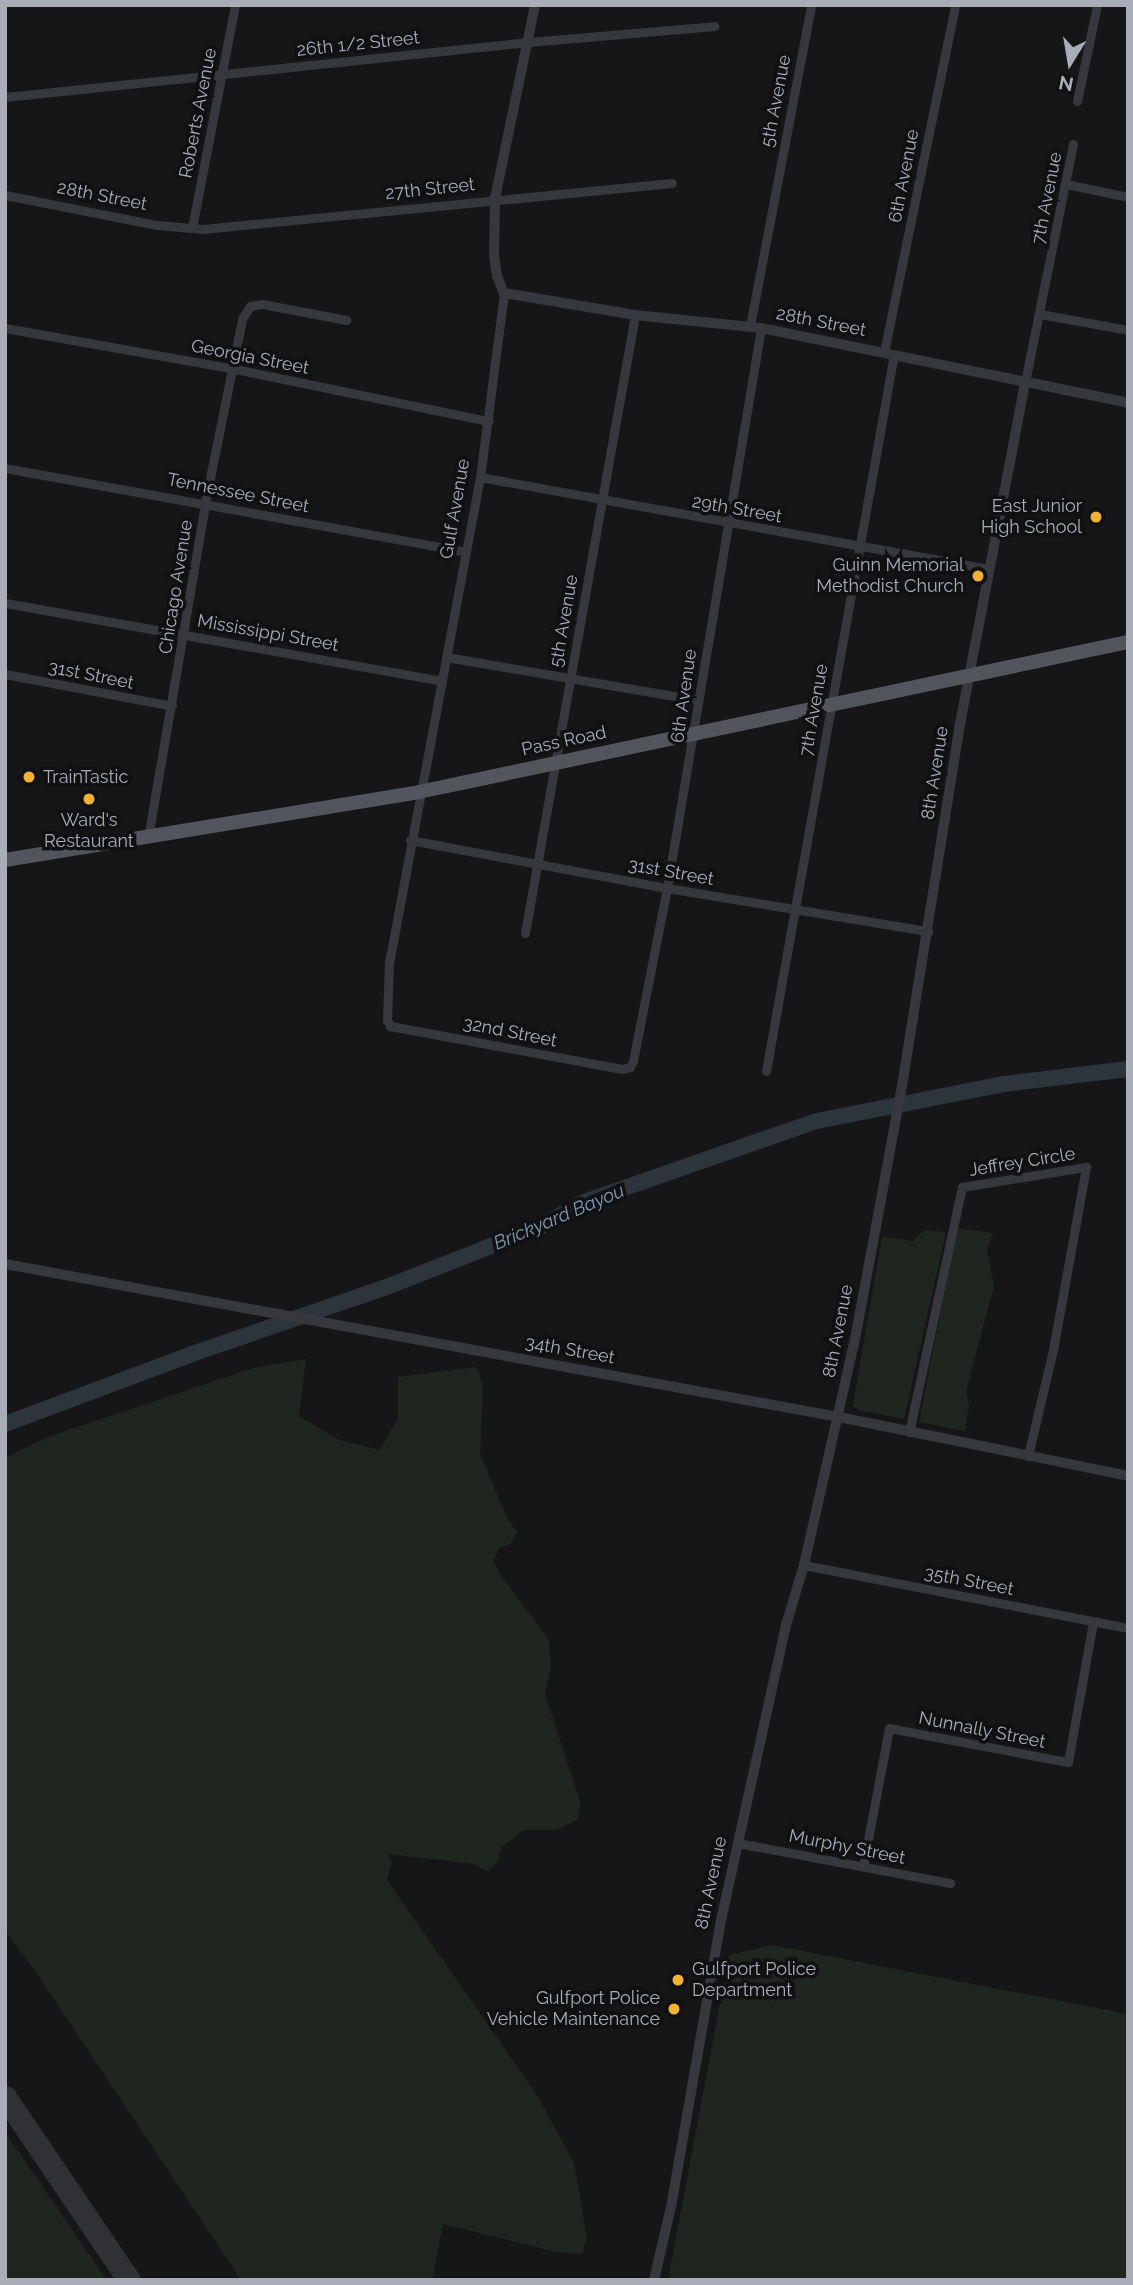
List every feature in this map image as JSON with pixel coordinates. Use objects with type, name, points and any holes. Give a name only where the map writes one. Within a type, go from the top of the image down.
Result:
[{"type":"main road","name":"Pass Road","points":[[5,860],[419,792],[1128,642]]},
{"type":"street","name":"Roberts Avenue","points":[[192,228],[235,5]]},
{"type":"street","name":"Gulf Avenue","points":[[387,1020],[388,961],[419,792],[430,750],[489,421],[504,293],[497,276],[494,256],[495,198],[536,5]]},
{"type":"street","name":"5th Avenue","points":[[755,327],[811,5]]},
{"type":"street","name":"6th Avenue","points":[[889,353],[954,5]]},
{"type":"street","points":[[1077,102],[1097,5]]},
{"type":"street","name":"26th 1/2 Street","points":[[5,97],[528,42],[714,26]]},
{"type":"street","name":"7th Avenue","points":[[1025,382],[1073,144]]},
{"type":"street","name":"27th Street","points":[[192,228],[672,183]]},
{"type":"street","points":[[1066,184],[1128,197]]},
{"type":"street","name":"28th Street","points":[[5,195],[157,225],[192,228]]},
{"type":"street","name":"28th Street","points":[[504,293],[635,315],[755,327],[1128,403]]},
{"type":"street","name":"Chicago Avenue","points":[[148,838],[185,634],[205,503],[230,368],[242,319],[250,306],[262,304],[347,320]]},
{"type":"street","points":[[1040,313],[1128,330]]},
{"type":"street","name":"5th Avenue","points":[[525,933],[553,762],[635,315]]},
{"type":"street","name":"6th Avenue","points":[[630,1067],[667,888],[694,734],[697,700],[729,523],[755,327]]},
{"type":"street","name":"Georgia Street","points":[[5,328],[230,368],[489,421]]},
{"type":"street","name":"7th Avenue","points":[[766,1071],[860,547],[889,353]]},
{"type":"street","name":"8th Avenue","points":[[654,2280],[671,2207],[701,2023],[738,1843],[786,1625],[804,1565],[839,1417],[902,1086],[969,675],[1025,382]]},
{"type":"street","name":"Tennessee Street","points":[[5,468],[465,552]]},
{"type":"street","name":"29th Street","points":[[480,477],[989,569]]},
{"type":"street","name":"Mississippi Street","points":[[5,603],[442,681]]},
{"type":"street","points":[[446,657],[697,700]]},
{"type":"street","name":"31st Street","points":[[5,674],[172,706]]},
{"type":"street","name":"31st Street","points":[[410,840],[667,888],[928,931]]},
{"type":"street","name":"32nd Street","points":[[387,1020],[390,1026],[622,1069],[630,1067]]},
{"type":"street","name":"Jeffrey Circle","points":[[909,1432],[962,1187],[1086,1167],[1053,1350],[1028,1456]]},
{"type":"street","name":"34th Street","points":[[5,1264],[839,1417],[1128,1476]]},
{"type":"street","name":"35th Street","points":[[804,1565],[1128,1628]]},
{"type":"street","name":"Nunnally Street","points":[[863,1866],[889,1728],[1068,1762],[1093,1622]]},
{"type":"street","name":"Murphy Street","points":[[738,1843],[950,1883]]},
{"type":"shaded area","points":[[957,1228],[993,1233],[987,1249],[994,1286],[966,1391],[969,1406],[965,1431],[919,1422]]},
{"type":"shaded area","points":[[924,1230],[946,1232],[904,1419],[858,1410],[853,1405],[882,1237],[913,1241]]},
{"type":"shaded area","points":[[306,1359],[299,1416],[337,1439],[379,1450],[398,1419],[398,1377],[476,1367],[483,1384],[480,1454],[508,1520],[517,1532],[511,1544],[499,1548],[494,1561],[501,1576],[549,1640],[551,1667],[545,1694],[581,1804],[577,1820],[556,1830],[523,1830],[502,1847],[497,1862],[488,1872],[474,1864],[389,1854],[392,1862],[387,1880],[537,2095],[574,2163],[587,2238],[582,2254],[560,2253],[443,2224],[432,2280],[241,2280],[37,1974],[5,1931],[5,1458],[48,1437],[253,1368]]},
{"type":"shaded area","points":[[772,1945],[1128,2014],[1128,2280],[668,2280],[729,1955]]},
{"type":"shaded area","points":[[5,2132],[107,2280],[5,2280]]},
{"type":"waterway","name":"Brickyard Bayou","points":[[5,1424],[192,1354],[384,1288],[540,1227],[584,1202],[817,1121],[1004,1084],[1128,1069]]},
{"type":"taxiway","points":[[5,2097],[129,2280]]},
{"type":"place","name":"East Junior High School","points":[[1096,517]]},
{"type":"place","name":"Guinn Memorial Methodist Church","points":[[978,576]]},
{"type":"place","name":"TrainTastic","points":[[29,777]]},
{"type":"place","name":"Ward's Restaurant","points":[[89,799]]},
{"type":"place","name":"Gulfport Police Department","points":[[678,1980]]},
{"type":"place","name":"Gulfport Police Vehicle Maintenance","points":[[674,2009]]}]
